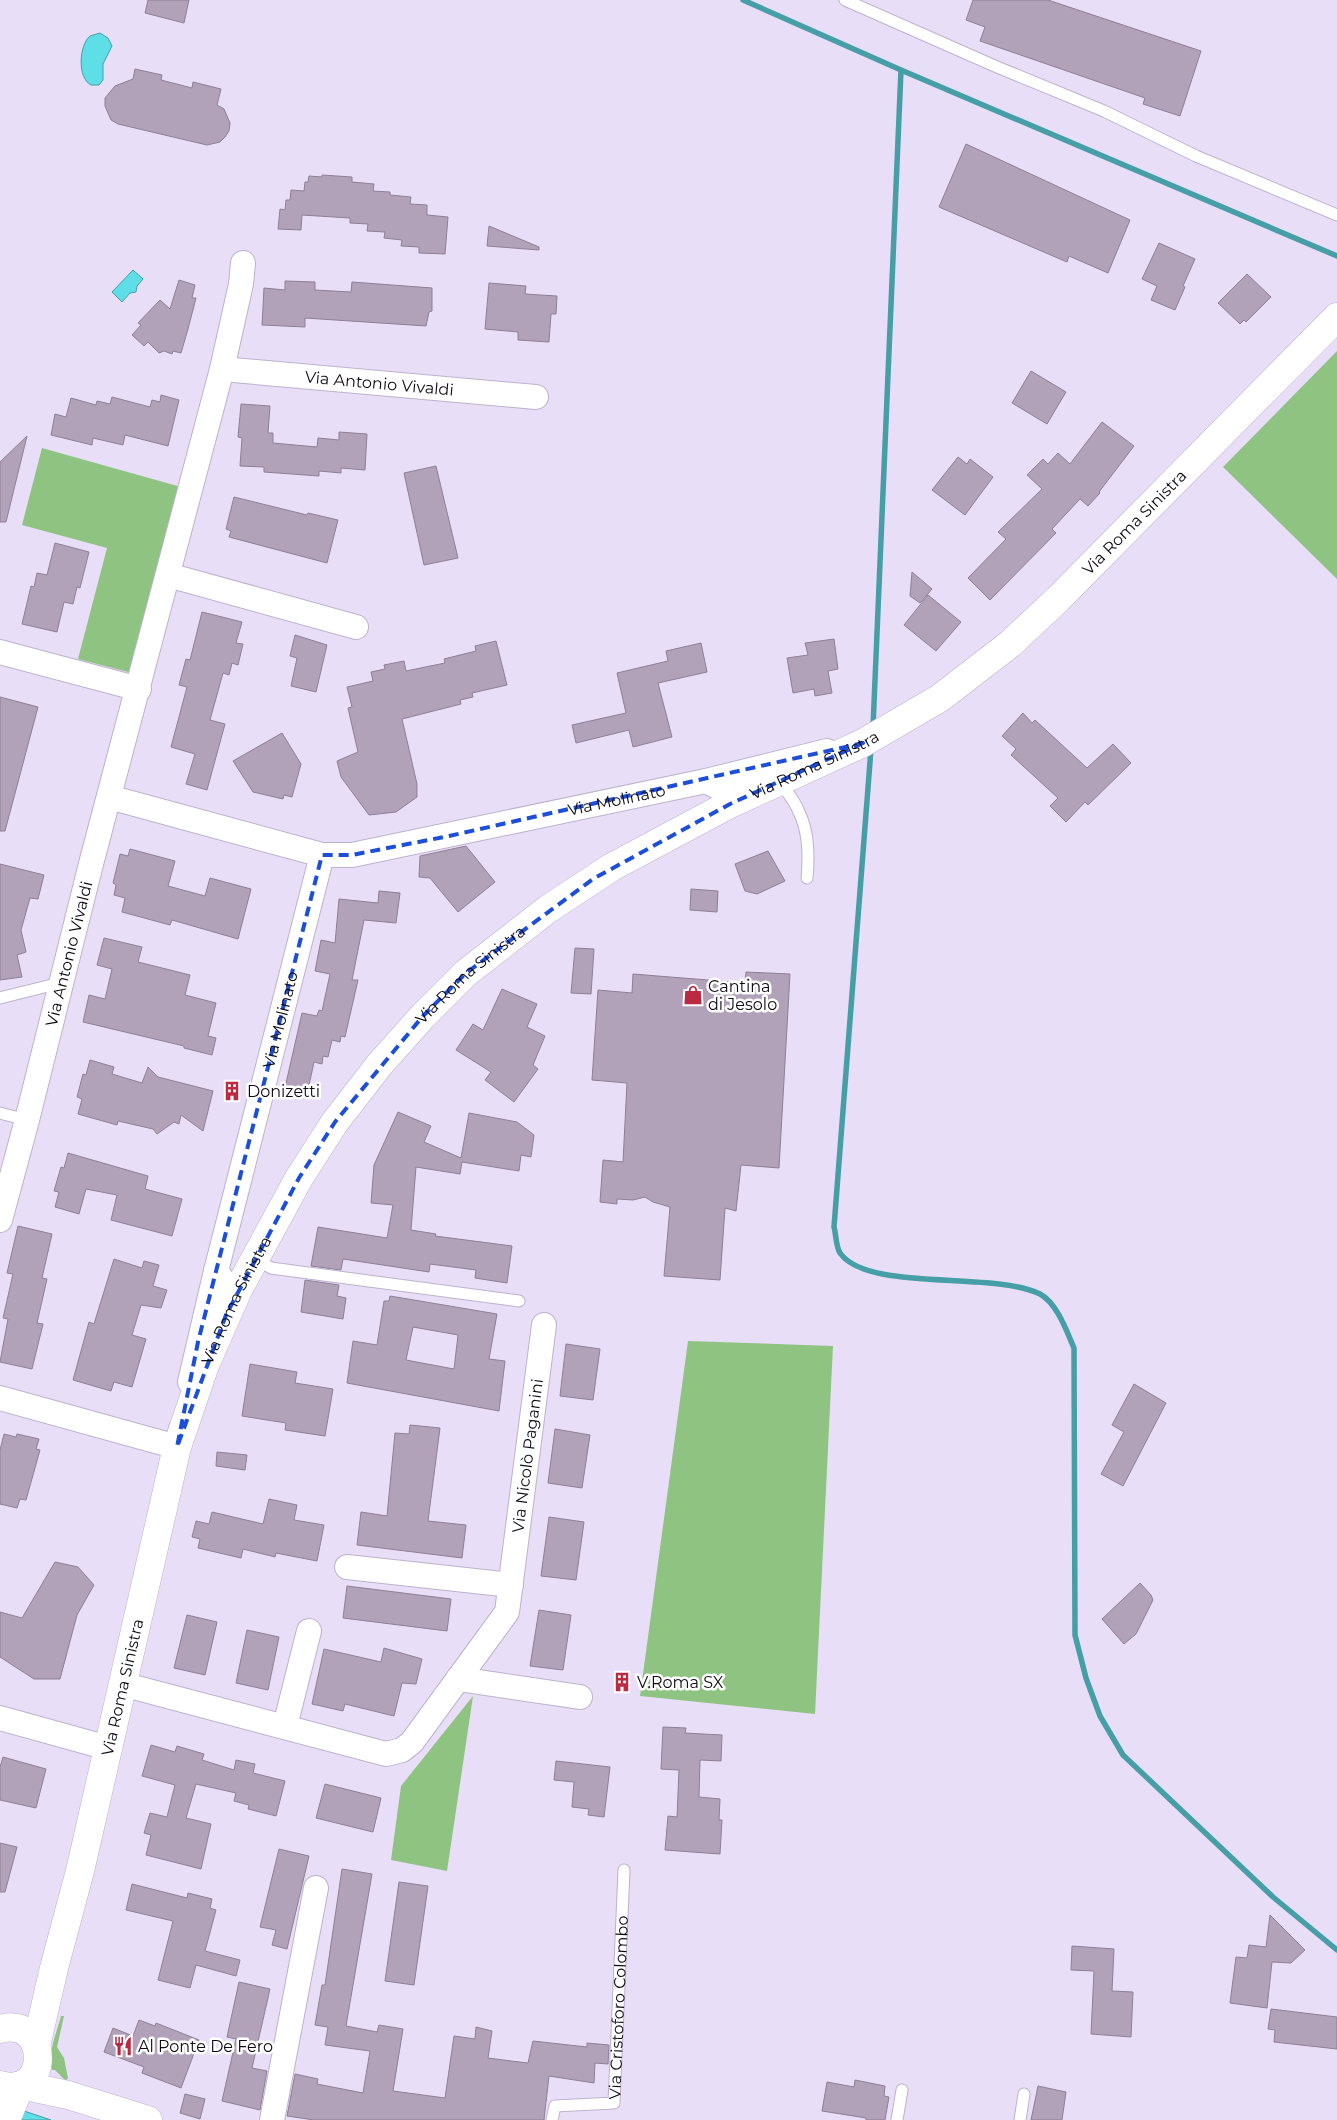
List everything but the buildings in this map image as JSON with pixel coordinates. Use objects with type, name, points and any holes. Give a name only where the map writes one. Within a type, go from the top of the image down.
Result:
[{"type":"street","name":"Via Antonio Vivaldi","points":[[0,1220],[27,1120],[60,983],[222,369],[241,284],[243,263]]},
{"type":"street","name":"Via Roma Sinistra","points":[[37,2054],[54,1968],[80,1870],[177,1447],[205,1365],[238,1290],[299,1178],[335,1122],[380,1064],[423,1016],[466,973],[548,909],[612,867],[730,804],[863,743],[894,726],[940,698],[1010,644],[1058,600],[1330,329]]},
{"type":"street","name":"Via Antonio Vivaldi","points":[[222,369],[536,397]]},
{"type":"street","points":[[168,575],[356,627]]},
{"type":"street","points":[[0,652],[139,689]]},
{"type":"street","name":"Via Molinato","points":[[109,797],[322,855],[352,855],[706,781],[863,743]]},
{"type":"street","points":[[706,781],[723,790],[730,804]]},
{"type":"street","name":"Via Molinato","points":[[177,1447],[198,1342],[322,855]]},
{"type":"street","points":[[216,1271],[224,1282],[238,1290]]},
{"type":"street","name":"Via Nicolò Paganini","points":[[122,1684],[386,1754],[402,1750],[412,1742],[507,1612],[544,1325]]},
{"type":"street","points":[[0,1398],[177,1447]]},
{"type":"street","points":[[347,1567],[511,1585]]},
{"type":"street","points":[[285,1726],[309,1631]]},
{"type":"street","points":[[458,1679],[580,1697]]},
{"type":"street","points":[[0,1718],[108,1748]]},
{"type":"street","points":[[272,2120],[316,1888]]},
{"type":"street","name":"Via Roma Sinistra","points":[[5,2029],[54,1968]]},
{"type":"street","points":[[5,2029],[27,2034],[50,2080],[68,2095]]},
{"type":"street","points":[[8,2098],[32,2077],[37,2054]]},
{"type":"street","points":[[8,2098],[68,2095],[148,2120]]},
{"type":"lane","points":[[845,0],[1104,111],[1196,156],[1337,215]]},
{"type":"lane","points":[[779,780],[799,811],[805,831],[809,865],[807,878]]},
{"type":"lane","points":[[0,998],[60,983]]},
{"type":"lane","points":[[0,1113],[27,1120]]},
{"type":"lane","points":[[255,1256],[271,1268],[519,1301]]},
{"type":"lane","name":"Via Cristoforo Colombo","points":[[552,2120],[555,2106],[614,2103],[624,1870]]},
{"type":"lane","points":[[897,2120],[902,2090]]},
{"type":"lane","points":[[1020,2120],[1024,2094]]},
{"type":"highlighted area","points":[[863,743],[730,804],[593,879],[466,973],[423,1016],[335,1122],[299,1178],[226,1315],[177,1447],[198,1342],[322,855],[352,855],[449,836]]},
{"type":"shaded area","points":[[100,33],[108,38],[112,46],[103,64],[103,80],[99,85],[91,85],[83,76],[82,54],[86,40],[90,36]]},
{"type":"shaded area","points":[[133,270],[143,279],[137,286],[136,292],[130,293],[122,302],[112,292]]},
{"type":"shaded area","points":[[1337,351],[1337,579],[1223,467]]},
{"type":"shaded area","points":[[42,448],[181,487],[132,673],[78,659],[107,548],[22,525]]},
{"type":"shaded area","points":[[688,1341],[833,1346],[815,1714],[640,1696]]},
{"type":"shaded area","points":[[473,1696],[447,1871],[391,1860],[401,1786]]},
{"type":"shaded area","points":[[61,2016],[64,2016],[57,2047],[64,2058],[68,2078],[66,2081],[55,2070],[52,2070],[51,2064],[52,2050]]},
{"type":"shaded area","points":[[0,2103],[51,2120],[0,2120]]},
{"type":"waterway","points":[[743,0],[901,70],[1337,256]]},
{"type":"waterway","points":[[873,727],[901,70]]},
{"type":"waterway","points":[[871,749],[834,1227],[840,1253],[854,1265],[876,1273],[1019,1287],[1040,1294],[1052,1304],[1065,1326],[1074,1348],[1075,1635],[1086,1678],[1100,1716],[1123,1755],[1273,1897],[1337,1950]]},
{"type":"place","name":"Cantina di Jesolo","points":[[693,995]]},
{"type":"place","name":"Donizetti","points":[[232,1091]]},
{"type":"place","name":"V.Roma SX","points":[[622,1682]]},
{"type":"place","name":"Al Ponte De Fero","points":[[123,2046]]}]
